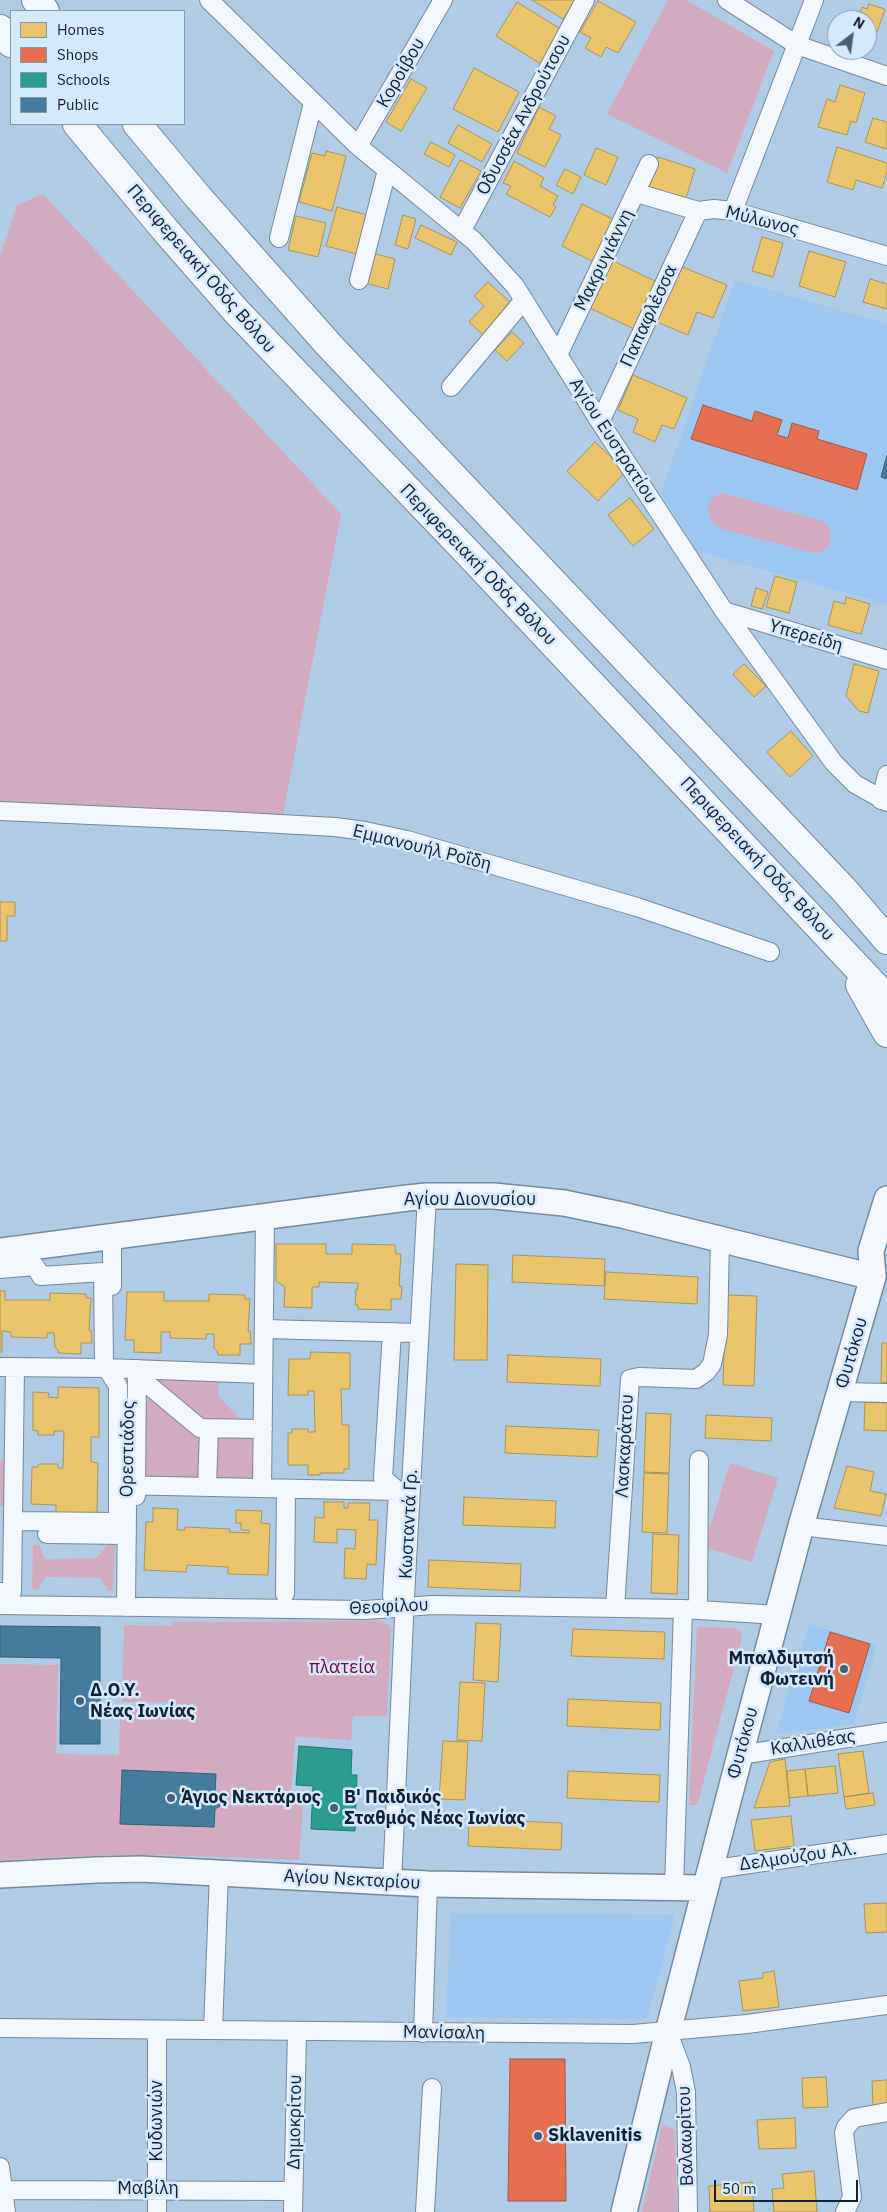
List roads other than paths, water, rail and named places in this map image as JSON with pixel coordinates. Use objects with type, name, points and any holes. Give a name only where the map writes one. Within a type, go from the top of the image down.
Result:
[{"type":"main road","points":[[36,0],[44,10]]},
{"type":"main road","points":[[0,29],[10,42]]},
{"type":"main road","name":"Περιφερειακή Οδός Βόλου","points":[[78,125],[166,231],[242,318],[470,555],[887,999]]},
{"type":"main road","points":[[138,125],[198,197],[328,344],[845,891],[887,940]]},
{"type":"main road","points":[[845,891],[887,921]]},
{"type":"main road","points":[[830,937],[887,1033]]},
{"type":"street","name":"Αγίου Ευστρατίου","points":[[208,0],[358,146],[462,230],[515,286],[600,422],[724,612],[834,763],[855,784],[884,801]]},
{"type":"street","name":"Κοροίβου","points":[[358,146],[443,0]]},
{"type":"street","name":"Οδυσσέα Ανδρούτσου","points":[[462,230],[585,0]]},
{"type":"street","points":[[727,0],[797,45],[887,76]]},
{"type":"street","points":[[733,211],[814,0]]},
{"type":"street","points":[[279,238],[313,103]]},
{"type":"street","name":"Μακρυγιάννη","points":[[558,355],[637,193],[649,164]]},
{"type":"street","points":[[359,280],[387,170]]},
{"type":"street","name":"Μύλωνος","points":[[637,193],[698,211],[714,209],[733,211],[887,256]]},
{"type":"street","name":"Παπαφλέσσα","points":[[600,422],[698,211]]},
{"type":"street","points":[[451,387],[524,300]]},
{"type":"street","name":"Υπερείδη","points":[[724,612],[887,660]]},
{"type":"street","points":[[884,801],[887,776]]},
{"type":"street","name":"Εμμανουήλ Ροΐδη","points":[[0,811],[226,821],[365,831],[407,840],[637,907],[770,952]]},
{"type":"street","name":"Αγίου Διονυσίου","points":[[0,1251],[427,1196],[502,1197],[564,1203],[880,1272]]},
{"type":"street","name":"Κωσταντά Γρ.","points":[[392,1883],[398,1601],[420,1333],[427,1196]]},
{"type":"street","name":"Φυτόκου","points":[[624,2212],[707,1879],[801,1526],[841,1392],[880,1272],[871,1251],[887,1200]]},
{"type":"street","points":[[262,1488],[265,1217]]},
{"type":"street","name":"Ορεστιάδος","points":[[112,1236],[112,1368],[129,1387],[126,1607]]},
{"type":"street","name":"Λασκαράτου","points":[[615,1608],[630,1380],[639,1377],[696,1379],[706,1372],[712,1364],[718,1335],[720,1238]]},
{"type":"street","points":[[0,1269],[35,1266],[41,1276],[103,1272],[104,1364],[112,1368]]},
{"type":"street","points":[[264,1329],[420,1333]]},
{"type":"street","points":[[392,1332],[384,1478],[398,1491],[398,1601]]},
{"type":"street","points":[[0,1592],[12,1592],[7,1457],[7,1367],[112,1368],[263,1374]]},
{"type":"street","points":[[139,1369],[140,1378],[200,1428],[263,1429]]},
{"type":"street","points":[[9,1515],[118,1522],[127,1485],[139,1369]]},
{"type":"street","points":[[841,1392],[887,1393]]},
{"type":"street","points":[[207,1487],[209,1429]]},
{"type":"street","points":[[674,1888],[699,1460]]},
{"type":"street","points":[[127,1485],[398,1491]]},
{"type":"street","points":[[127,1485],[135,1590]]},
{"type":"street","points":[[285,1594],[286,1489]]},
{"type":"street","points":[[801,1526],[887,1536]]},
{"type":"street","points":[[19,1605],[21,1533],[127,1535]]},
{"type":"street","name":"Θεοφίλου","points":[[0,1605],[366,1610],[398,1601],[433,1604],[690,1610],[778,1615]]},
{"type":"street","name":"Καλλιθέας","points":[[740,1755],[887,1732]]},
{"type":"street","name":"Δελμούζου Αλ.","points":[[707,1879],[887,1844]]},
{"type":"street","name":"Αγίου Νεκταρίου","points":[[0,1876],[96,1870],[219,1873],[392,1883],[674,1888],[707,1879]]},
{"type":"street","points":[[213,2030],[219,1873]]},
{"type":"street","points":[[423,2033],[428,1884]]},
{"type":"street","name":"Μανίσαλη","points":[[0,2028],[156,2031],[633,2034],[747,2024],[887,2004]]},
{"type":"street","name":"Κυδωνιών","points":[[156,2031],[157,2212]]},
{"type":"street","name":"Δημοκρίτου","points":[[293,2212],[297,2032]]},
{"type":"street","name":"Βαλαωρίτου","points":[[668,2032],[681,2067],[687,2109],[688,2212]]},
{"type":"street","points":[[425,2212],[432,2088]]},
{"type":"street","points":[[677,2123],[687,2109]]},
{"type":"street","points":[[845,2212],[852,2197],[844,2133],[846,2127],[854,2118],[887,2112]]},
{"type":"street","points":[[0,2167],[6,2212]]},
{"type":"street","name":"Μαβίλη","points":[[2,2190],[157,2189],[293,2191]]},
{"type":"place","name":"Μπαλδιμτσή Φωτεινή","points":[[844,1669]]},
{"type":"place","name":"Δ.Ο.Υ. Νέας Ιωνίας","points":[[80,1701]]},
{"type":"place","name":"Άγιος Νεκτάριος","points":[[171,1798]]},
{"type":"place","name":"Β' Παιδικός Σταθμός Νέας Ιωνίας","points":[[334,1808]]},
{"type":"place","name":"Sklavenitis","points":[[538,2136]]},
{"type":"park label","name":"πλατεία","points":[[342,1668]]}]
